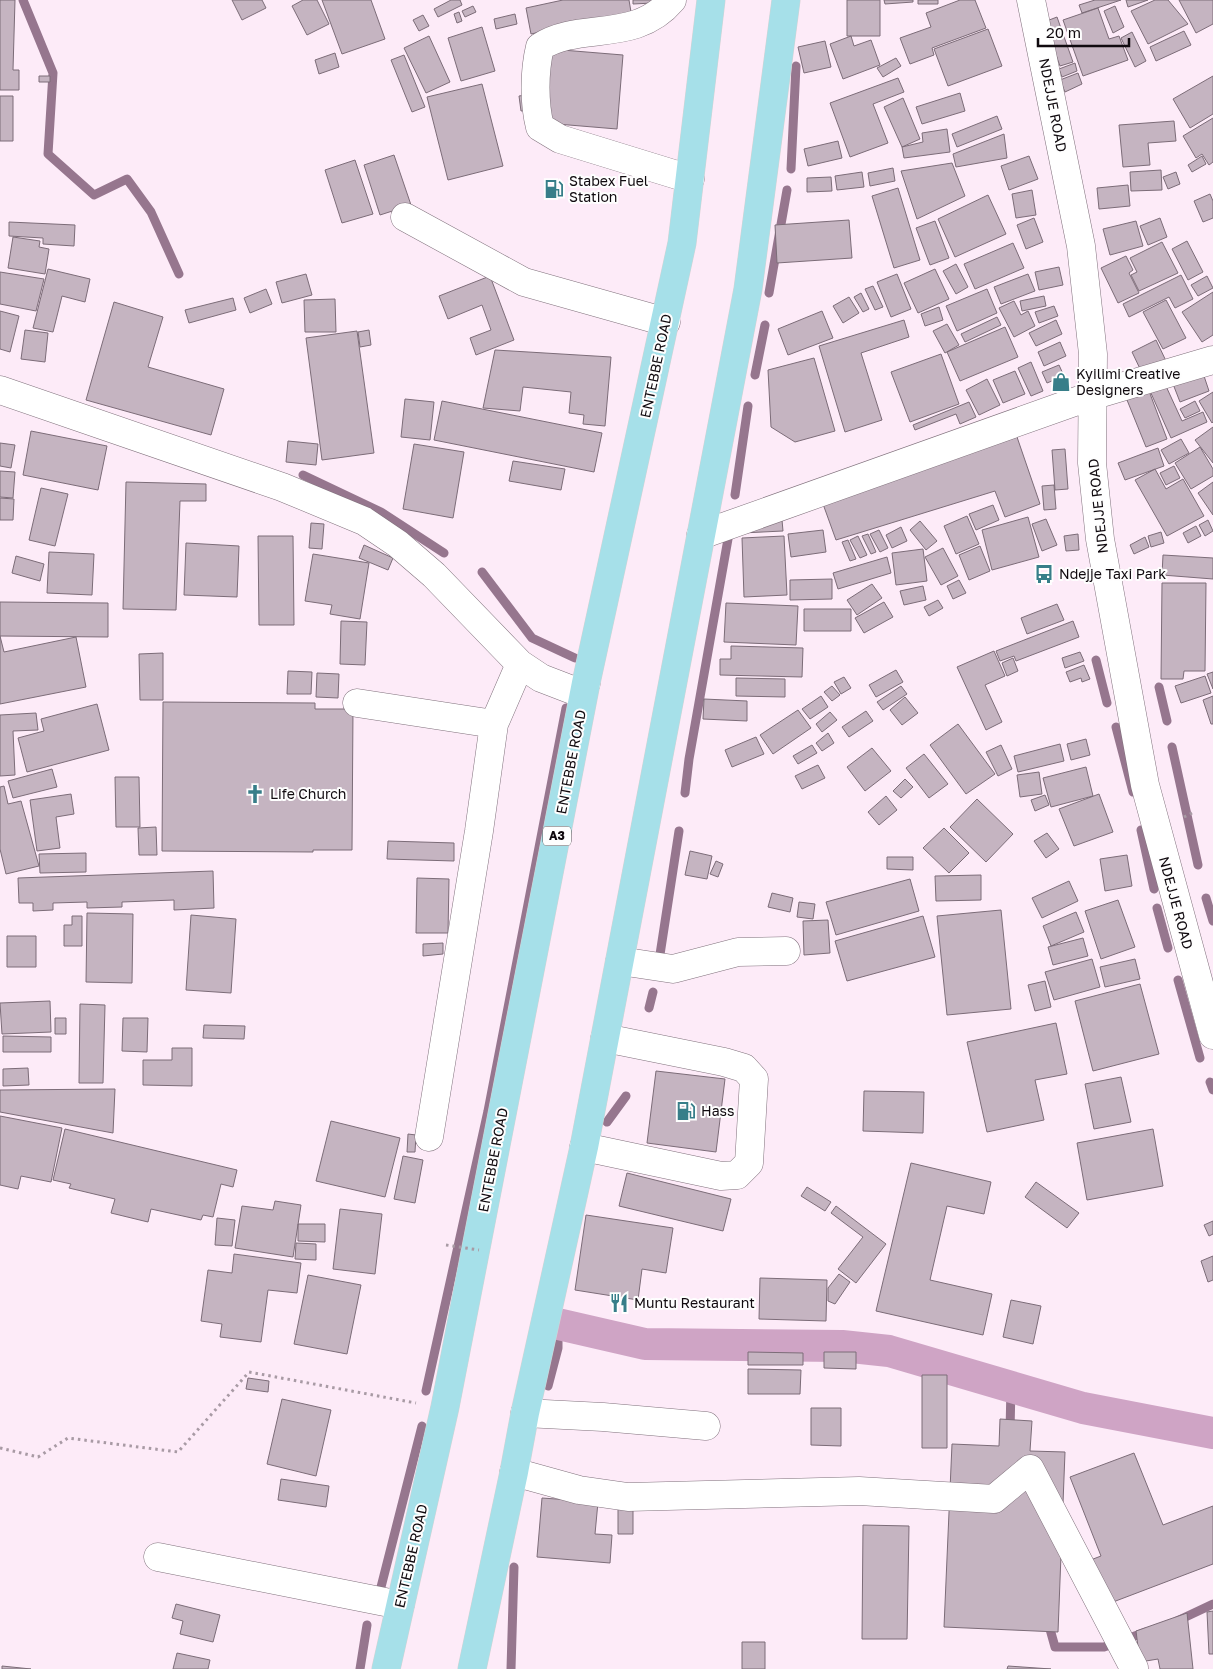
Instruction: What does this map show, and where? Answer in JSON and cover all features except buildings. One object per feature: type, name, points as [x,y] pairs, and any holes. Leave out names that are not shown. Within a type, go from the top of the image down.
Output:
[{"type":"main road","name":"ENTEBBE ROAD","points":[[386,1669],[444,1407],[586,683],[682,244],[711,0]]},
{"type":"main road","points":[[472,1669],[525,1413],[584,1147],[748,289],[786,0]]},
{"type":"street","points":[[672,0],[663,11],[629,27],[552,39],[540,47],[537,60],[536,113],[540,127],[560,139],[690,179]]},
{"type":"street","name":"NDEJJE ROAD","points":[[1031,0],[1081,246],[1093,354],[1091,396],[1092,463],[1101,548],[1144,785],[1206,985],[1213,1035]]},
{"type":"street","points":[[405,217],[524,282],[666,322]]},
{"type":"street","points":[[701,535],[1091,396],[1213,360]]},
{"type":"street","points":[[0,390],[282,487],[364,521],[398,544],[434,575],[520,664],[541,678],[580,693],[586,683]]},
{"type":"street","points":[[429,1137],[479,831],[494,724],[520,664]]},
{"type":"street","points":[[357,704],[494,724]]},
{"type":"street","points":[[620,961],[673,969],[738,952],[786,952]]},
{"type":"street","points":[[584,1147],[721,1176],[736,1175],[749,1164],[754,1079],[744,1068],[724,1062],[605,1038]]},
{"type":"street","points":[[525,1413],[603,1416],[706,1426]]},
{"type":"street","points":[[514,1472],[579,1490],[628,1497],[859,1491],[994,1499],[1030,1469],[1134,1668]]},
{"type":"street","points":[[158,1556],[400,1605]]},
{"type":"path","points":[[1181,818],[1194,812]]},
{"type":"path","points":[[446,1245],[479,1250]]},
{"type":"path","points":[[0,1448],[38,1457],[68,1438],[178,1452],[218,1405],[250,1372],[444,1407]]},
{"type":"waterway","points":[[23,0],[53,73],[48,154],[94,195],[127,179],[151,212],[179,274]]},
{"type":"waterway","points":[[791,169],[796,66]]},
{"type":"waterway","points":[[769,293],[787,190]]},
{"type":"waterway","points":[[755,375],[765,325]]},
{"type":"waterway","points":[[735,495],[748,406]]},
{"type":"waterway","points":[[303,475],[381,512],[444,553]]},
{"type":"waterway","points":[[685,793],[689,759],[728,539]]},
{"type":"waterway","points":[[482,572],[532,638],[575,658]]},
{"type":"waterway","points":[[1096,660],[1107,703]]},
{"type":"waterway","points":[[1159,687],[1167,721]]},
{"type":"waterway","points":[[426,1391],[488,1111],[566,708]]},
{"type":"waterway","points":[[1116,727],[1133,792]]},
{"type":"waterway","points":[[1172,747],[1198,865]]},
{"type":"waterway","points":[[1141,830],[1154,889]]},
{"type":"waterway","points":[[659,961],[679,831]]},
{"type":"waterway","points":[[1206,898],[1213,921]]},
{"type":"waterway","points":[[1157,908],[1168,948]]},
{"type":"waterway","points":[[1178,980],[1200,1058]]},
{"type":"waterway","points":[[649,1008],[653,992]]},
{"type":"waterway","points":[[1210,1082],[1213,1090]]},
{"type":"waterway","points":[[607,1122],[626,1096]]},
{"type":"waterway","points":[[548,1386],[558,1348],[558,1315]]},
{"type":"waterway","points":[[558,1324],[645,1344],[842,1346],[889,1351],[1083,1408],[1213,1433]]},
{"type":"waterway","points":[[1010,1431],[1011,1387]]},
{"type":"waterway","points":[[380,1591],[422,1426]]},
{"type":"waterway","points":[[511,1669],[514,1567]]},
{"type":"waterway","points":[[1177,1621],[1213,1604]]},
{"type":"waterway","points":[[1048,1622],[1055,1647],[1104,1647],[1146,1632]]},
{"type":"waterway","points":[[360,1669],[367,1625]]},
{"type":"place","name":"Stabex Fuel Station","points":[[554,189]]},
{"type":"place","name":"Kyilimi Creative Designers","points":[[1061,382]]},
{"type":"place","name":"Ndejje Taxi Park","points":[[1044,574]]},
{"type":"place","name":"Life Church","points":[[255,794]]},
{"type":"place","name":"Hass","points":[[686,1111]]},
{"type":"place","name":"Muntu Restaurant","points":[[619,1303]]}]
